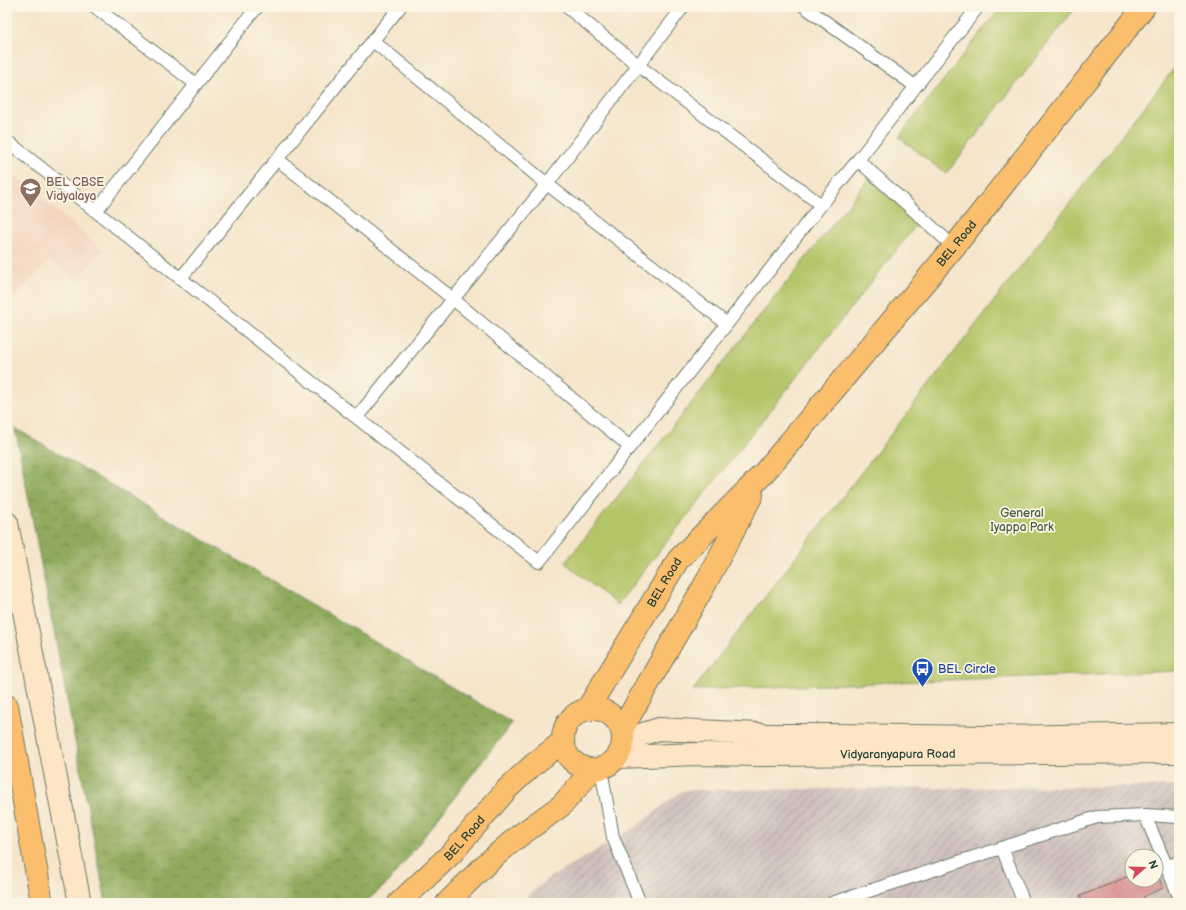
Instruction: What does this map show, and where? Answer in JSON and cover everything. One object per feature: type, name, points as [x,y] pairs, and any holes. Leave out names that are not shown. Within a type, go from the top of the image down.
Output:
[{"type":"main road","name":"BEL Road","points":[[588,708],[678,560],[763,474],[954,247],[1144,7]]},
{"type":"main road","name":"BEL Road","points":[[447,903],[487,863],[515,839],[562,805],[611,753],[703,588],[763,474]]},
{"type":"main road","points":[[7,523],[80,903]]},
{"type":"main road","points":[[7,706],[42,903]]},
{"type":"main road","points":[[588,708],[602,709],[615,716],[611,753],[584,768],[574,761],[566,752],[563,741],[564,730],[569,720],[577,713],[588,708]]},
{"type":"main road","name":"Vidyaranyapura Road","points":[[611,753],[659,729],[758,734],[988,736],[1179,734]]},
{"type":"main road","name":"BEL Road","points":[[400,903],[452,853],[507,789],[533,765],[563,741]]},
{"type":"main road","name":"Vidyaranyapura Road","points":[[611,753],[763,755],[1179,752]]},
{"type":"lane","points":[[96,7],[196,84]]},
{"type":"lane","points":[[96,211],[257,7]]},
{"type":"lane","points":[[181,278],[400,7]]},
{"type":"lane","points":[[567,7],[639,66],[821,204]]},
{"type":"lane","points":[[357,417],[547,184],[683,7]]},
{"type":"lane","points":[[805,7],[915,86]]},
{"type":"lane","points":[[7,141],[539,562],[978,7]]},
{"type":"lane","points":[[373,41],[547,184],[727,324]]},
{"type":"lane","points":[[277,159],[453,299],[630,447]]},
{"type":"lane","points":[[858,160],[954,247]]},
{"type":"lane","points":[[611,753],[613,838],[640,903]]},
{"type":"lane","points":[[1145,815],[1179,896]]},
{"type":"lane","points":[[832,903],[1097,817],[1145,815],[1179,817]]},
{"type":"lane","points":[[1002,848],[1024,903]]},
{"type":"lane","points":[[1166,867],[1179,862]]},
{"type":"shaded area","name":"BEL CBSE Vidyalaya","points":[[7,169],[103,250],[78,280],[49,260],[12,300],[7,297]]},
{"type":"shaded area","points":[[1179,786],[1179,903],[519,903],[546,880],[633,829],[683,790]]},
{"type":"green space","points":[[1001,7],[1076,7],[946,174],[899,137]]},
{"type":"green space","name":"General Iyappa Park","points":[[1179,62],[1179,671],[693,690]]},
{"type":"green space","points":[[869,178],[921,219],[617,605],[565,563]]},
{"type":"green space","points":[[15,428],[512,723],[389,882],[364,903],[106,903]]},
{"type":"building","points":[[1124,878],[1124,888],[1163,888],[1143,897],[1146,903],[1083,903],[1080,896]]},
{"type":"place","name":"BEL CBSE Vidyalaya","points":[[31,208]]},
{"type":"place","name":"BEL Circle","points":[[923,688]]}]
